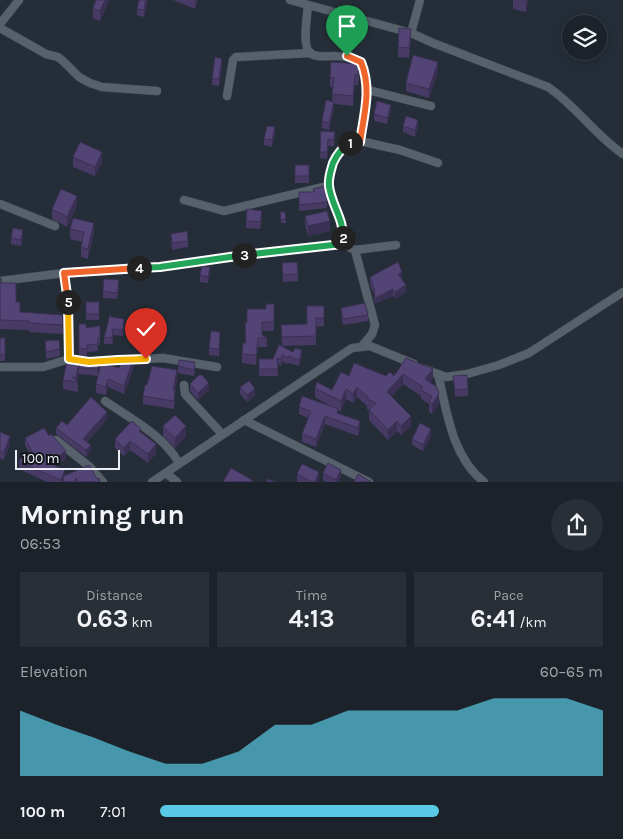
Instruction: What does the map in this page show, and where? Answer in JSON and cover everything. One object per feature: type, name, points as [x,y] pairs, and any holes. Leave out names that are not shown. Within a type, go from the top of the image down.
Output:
[{"type":"street","points":[[0,24],[19,0]]},
{"type":"street","points":[[290,0],[411,33],[548,87],[563,98],[600,136],[623,154]]},
{"type":"street","points":[[411,33],[420,0]]},
{"type":"street","points":[[308,6],[306,36],[308,49],[311,54]]},
{"type":"street","points":[[0,28],[46,54],[58,57],[79,77],[90,83],[102,87],[157,91]]},
{"type":"street","points":[[227,96],[233,60],[236,57],[311,54],[316,56],[347,56],[361,62],[368,90],[360,142]]},
{"type":"street","points":[[368,90],[431,106]]},
{"type":"street","points":[[342,244],[343,230],[329,186],[329,175],[342,147],[350,143],[360,142],[400,150],[438,164]]},
{"type":"street","points":[[184,200],[224,211],[329,186]]},
{"type":"street","points":[[0,204],[55,226]]},
{"type":"street","points":[[0,281],[64,273],[160,267],[342,244],[355,250],[396,246]]},
{"type":"street","points":[[355,250],[375,325],[372,334],[362,346]]},
{"type":"street","points":[[64,273],[67,293],[69,359]]},
{"type":"street","points":[[152,482],[179,462],[352,348],[370,346],[446,377],[467,374],[499,365],[529,353],[623,292]]},
{"type":"street","points":[[0,367],[42,367],[69,359],[89,362],[163,358],[217,367]]},
{"type":"street","points":[[438,374],[454,439],[474,474],[484,482]]},
{"type":"street","points":[[184,385],[184,394],[222,434]]},
{"type":"street","points":[[105,401],[159,439],[172,450],[179,462]]},
{"type":"street","points":[[244,420],[369,482]]},
{"type":"street","points":[[56,440],[90,467],[103,482]]},
{"type":"street","points":[[166,473],[177,482]]},
{"type":"building","points":[[96,0],[105,0],[100,11],[93,8]]},
{"type":"building","points":[[139,0],[146,0],[144,10],[137,9]]},
{"type":"building","points":[[399,28],[411,29],[409,48],[398,47]]},
{"type":"building","points":[[413,55],[438,62],[429,89],[406,83]]},
{"type":"building","points":[[215,57],[222,59],[219,79],[212,79]]},
{"type":"building","points":[[331,62],[359,64],[358,75],[355,75],[353,96],[332,94],[334,78],[330,77]]},
{"type":"building","points":[[326,100],[334,102],[329,123],[322,121]]},
{"type":"building","points":[[377,101],[391,105],[387,118],[374,114]]},
{"type":"building","points":[[406,116],[418,120],[415,130],[403,126]]},
{"type":"building","points":[[267,126],[275,127],[272,140],[264,139]]},
{"type":"building","points":[[321,131],[335,132],[334,140],[328,139],[327,152],[320,152]]},
{"type":"building","points":[[80,142],[102,152],[95,167],[73,157]]},
{"type":"building","points":[[295,165],[309,165],[309,176],[295,176]]},
{"type":"building","points":[[325,186],[327,202],[299,205],[299,192],[314,192],[313,189]]},
{"type":"building","points":[[61,189],[77,196],[67,217],[52,209]]},
{"type":"building","points":[[247,209],[262,211],[260,222],[246,221]]},
{"type":"building","points":[[327,211],[330,221],[308,226],[305,216]]},
{"type":"building","points":[[280,212],[285,212],[286,219],[281,220]]},
{"type":"building","points":[[73,218],[94,223],[88,249],[81,247],[84,232],[70,229]]},
{"type":"building","points":[[13,228],[23,230],[21,240],[11,238]]},
{"type":"building","points":[[187,231],[188,241],[172,243],[171,234]]},
{"type":"building","points":[[297,262],[298,274],[283,275],[282,263]]},
{"type":"building","points":[[398,262],[402,272],[398,274],[406,285],[395,292],[393,289],[375,298],[375,291],[370,277]]},
{"type":"building","points":[[202,266],[210,267],[208,277],[200,275]]},
{"type":"building","points":[[0,278],[1,283],[16,283],[16,302],[20,302],[20,312],[62,315],[63,325],[0,320]]},
{"type":"building","points":[[104,279],[119,280],[117,293],[103,291]]},
{"type":"building","points":[[86,302],[99,302],[99,314],[86,314]]},
{"type":"building","points":[[365,303],[368,315],[343,319],[341,308]]},
{"type":"building","points":[[266,304],[274,304],[274,322],[262,322],[262,335],[267,338],[258,338],[256,355],[242,354],[243,343],[246,343],[245,323],[247,323],[247,309],[266,309]]},
{"type":"building","points":[[307,306],[324,306],[324,318],[316,318],[316,336],[282,337],[281,325],[307,324]]},
{"type":"building","points":[[110,314],[111,317],[124,319],[123,330],[112,329],[113,337],[104,338]]},
{"type":"building","points":[[79,324],[86,324],[86,328],[100,326],[98,344],[87,345],[87,349],[79,348]]},
{"type":"building","points":[[211,331],[220,332],[219,349],[209,348]]},
{"type":"building","points":[[0,338],[5,338],[5,355],[0,355]]},
{"type":"building","points":[[59,340],[60,349],[46,352],[45,341]]},
{"type":"building","points":[[279,345],[293,352],[295,348],[302,350],[299,360],[282,355],[281,359],[277,358],[278,369],[259,369],[259,359],[273,359]]},
{"type":"building","points":[[123,358],[134,358],[124,386],[108,379],[106,387],[96,384],[101,364],[119,368]]},
{"type":"building","points":[[406,358],[433,369],[425,379],[437,387],[439,394],[432,404],[429,402],[432,396],[421,390],[423,387],[403,374],[387,392],[411,416],[401,426],[397,421],[388,430],[369,410],[376,403],[367,399],[368,397],[357,387],[353,394],[346,389],[341,401],[315,388],[317,382],[332,390],[341,372],[349,376],[354,363],[386,376],[390,372],[394,376]]},
{"type":"building","points":[[67,360],[79,362],[76,378],[72,377],[78,382],[63,380]]},
{"type":"building","points":[[80,360],[98,360],[98,369],[79,368]]},
{"type":"building","points":[[179,360],[195,362],[194,370],[178,366]]},
{"type":"building","points":[[152,366],[177,370],[173,390],[175,390],[174,401],[143,396]]},
{"type":"building","points":[[199,375],[202,375],[209,383],[198,393],[190,384]]},
{"type":"building","points":[[467,375],[468,389],[455,390],[453,376]]},
{"type":"building","points":[[249,381],[255,389],[247,395],[240,387]]},
{"type":"building","points":[[302,396],[338,409],[337,413],[360,421],[358,428],[325,416],[316,439],[302,434],[311,411],[299,407]]},
{"type":"building","points":[[91,397],[107,412],[83,439],[91,445],[86,450],[56,428],[62,421],[67,425]]},
{"type":"building","points":[[175,415],[186,426],[175,438],[163,426]]},
{"type":"building","points":[[132,421],[141,429],[139,431],[156,444],[148,454],[130,441],[124,448],[115,439]]},
{"type":"building","points":[[420,423],[431,429],[423,445],[412,439]]},
{"type":"building","points":[[44,428],[49,436],[51,434],[66,451],[48,463],[65,470],[61,480],[19,462],[24,453],[36,459],[25,438]]},
{"type":"building","points":[[0,432],[10,436],[4,452],[0,451]]},
{"type":"building","points":[[328,463],[341,470],[336,480],[323,473]]},
{"type":"building","points":[[302,464],[319,472],[315,482],[297,474]]},
{"type":"building","points":[[89,465],[100,482],[78,482],[76,478],[75,482],[63,482],[64,476]]},
{"type":"building","points":[[231,468],[252,480],[252,482],[223,482]]},
{"type":"building","points":[[358,474],[371,482],[354,482]]},
{"type":"route","points":[[146,359],[89,362],[69,359],[67,293],[64,273],[160,267],[342,244],[343,230],[329,186],[329,175],[342,147],[350,143],[360,142],[368,90],[361,62],[347,56]]}]
